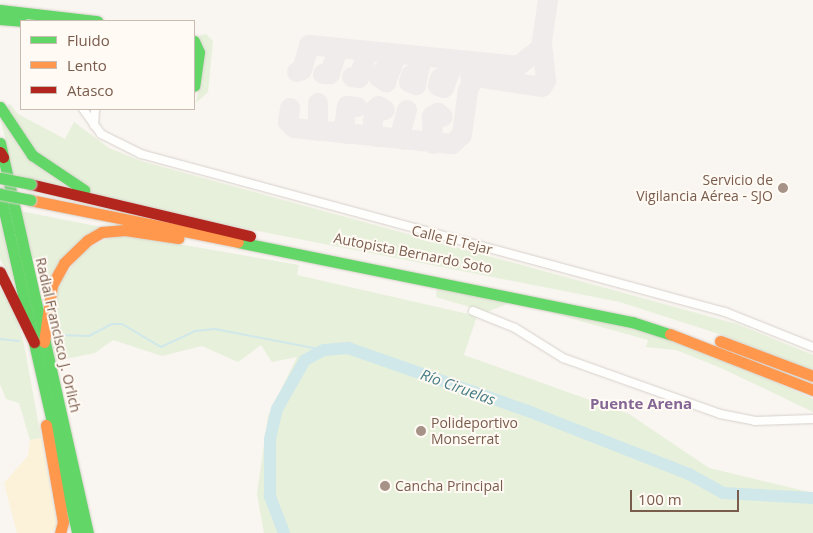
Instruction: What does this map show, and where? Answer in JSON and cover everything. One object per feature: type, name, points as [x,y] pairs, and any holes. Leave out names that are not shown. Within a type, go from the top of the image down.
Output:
[{"type":"main road","points":[[0,10],[88,20]]},
{"type":"main road","points":[[0,19],[20,21]]},
{"type":"main road","points":[[195,43],[199,52],[195,79]]},
{"type":"main road","points":[[0,107],[20,141],[53,173],[80,189],[249,240]]},
{"type":"main road","name":"Radial Francisco J. Orlich","points":[[0,144],[39,342],[37,358],[77,533]]},
{"type":"main road","name":"Autopista Bernardo Soto","points":[[0,178],[29,196]]},
{"type":"main road","name":"Autopista Bernardo Soto","points":[[0,187],[29,196],[626,313],[764,355],[813,376]]},
{"type":"main road","name":"Autopista Bernardo Soto","points":[[0,193],[139,208]]},
{"type":"main road","name":"Radial Francisco J. Orlich","points":[[0,193],[88,533]]},
{"type":"main road","name":"Autopista Bernardo Soto","points":[[0,202],[29,196]]},
{"type":"main road","points":[[39,342],[46,307],[58,273],[79,247],[102,232],[144,232],[384,277],[443,282]]},
{"type":"main road","name":"Autopista Bernardo Soto","points":[[249,240],[678,335],[813,390]]},
{"type":"main road","points":[[0,272],[39,342]]},
{"type":"main road","points":[[37,358],[63,522],[60,533]]},
{"type":"street","name":"Calle El Tejar","points":[[84,110],[94,126],[141,154],[204,174],[725,312],[813,347]]},
{"type":"street","points":[[94,126],[95,110]]},
{"type":"street","points":[[473,311],[515,328],[564,358],[720,414],[755,421],[813,419]]},
{"type":"green space","points":[[206,34],[213,41],[208,92],[196,103],[204,60],[199,36]]},
{"type":"green space","points":[[10,104],[18,114],[65,139],[74,122],[109,148],[141,161],[737,324],[813,355],[813,372],[722,335],[620,302],[126,205],[95,194],[49,167],[4,108]]},
{"type":"green space","points":[[0,117],[23,153],[68,188],[14,177]]},
{"type":"green space","points":[[20,211],[101,227],[51,274],[42,292]]},
{"type":"green space","points":[[0,221],[15,284],[0,259]]},
{"type":"green space","points":[[127,235],[299,265],[297,275],[477,316],[464,355],[629,414],[709,468],[813,493],[813,533],[264,533],[257,494],[268,416],[297,357],[272,362],[261,345],[238,362],[202,346],[162,356],[113,340],[95,353],[55,361],[49,333],[54,291],[83,251],[107,239]]},
{"type":"green space","points":[[437,286],[639,329],[719,357],[813,399],[813,412],[721,368],[676,350],[646,347],[648,340],[512,302],[487,312],[436,297]]},
{"type":"green space","points":[[0,288],[16,315],[24,344],[41,438],[30,440],[19,403],[6,399],[0,384]]},
{"type":"sand","points":[[41,438],[57,526],[50,533],[17,533],[4,483],[28,456],[30,440]]},
{"type":"waterway","points":[[57,335],[89,336],[112,324],[122,324],[161,347],[195,331],[215,329],[324,350]]},
{"type":"waterway","points":[[0,339],[19,341]]},
{"type":"waterway","name":"Río Ciruelas","points":[[284,533],[270,496],[270,439],[277,409],[305,360],[324,350],[348,348],[528,411],[689,474],[723,493],[813,498]]},
{"type":"taxiway","points":[[297,72],[302,70],[309,45],[518,66],[541,48],[548,0]]},
{"type":"taxiway","points":[[470,76],[542,87],[546,81],[542,42]]},
{"type":"taxiway","points":[[323,74],[330,74],[338,48]]},
{"type":"taxiway","points":[[352,77],[359,78],[367,51]]},
{"type":"taxiway","points":[[382,71],[379,77],[386,82],[397,54]]},
{"type":"taxiway","points":[[411,75],[409,82],[416,85],[421,61],[427,57]]},
{"type":"taxiway","points":[[440,78],[438,86],[444,88],[454,61]]},
{"type":"taxiway","points":[[290,108],[288,122],[294,128],[452,144],[462,135],[468,90],[474,79],[500,66]]},
{"type":"taxiway","points":[[318,103],[318,131]]},
{"type":"taxiway","points":[[347,134],[344,127],[347,106],[357,107]]},
{"type":"taxiway","points":[[377,137],[372,134],[374,110],[379,106],[385,110]]},
{"type":"taxiway","points":[[404,140],[400,136],[407,110]]},
{"type":"taxiway","points":[[433,144],[432,116],[438,113],[443,117]]},
{"type":"traffic: fast","points":[[0,10],[88,20]]},
{"type":"traffic: fast","points":[[0,19],[20,21]]},
{"type":"traffic: fast","points":[[195,43],[199,52],[195,79]]},
{"type":"traffic: fast","points":[[0,107],[32,155],[84,190]]},
{"type":"traffic: fast","points":[[0,143],[88,533]]},
{"type":"traffic: fast","points":[[0,178],[30,184]]},
{"type":"traffic: fast","points":[[0,193],[77,533]]},
{"type":"traffic: fast","points":[[0,194],[30,200]]},
{"type":"traffic: fast","points":[[238,242],[632,322],[670,334]]},
{"type":"traffic: slow","points":[[30,200],[238,242]]},
{"type":"traffic: slow","points":[[44,342],[52,285],[64,263],[88,240],[102,232],[125,230],[178,238]]},
{"type":"traffic: slow","points":[[670,334],[813,390]]},
{"type":"traffic: slow","points":[[720,341],[813,376]]},
{"type":"traffic: slow","points":[[46,425],[63,522],[60,533]]},
{"type":"traffic: jam","points":[[0,152],[3,157]]},
{"type":"traffic: jam","points":[[30,184],[250,236]]},
{"type":"traffic: jam","points":[[0,272],[34,342]]},
{"type":"place","name":"Servicio de Vigilancia Aérea - SJO","points":[[783,188]]},
{"type":"place","name":"Polideportivo Monserrat","points":[[421,431]]},
{"type":"place","name":"Cancha Principal","points":[[385,486]]},
{"type":"district","name":"Puente Arena","points":[[641,404]]}]
